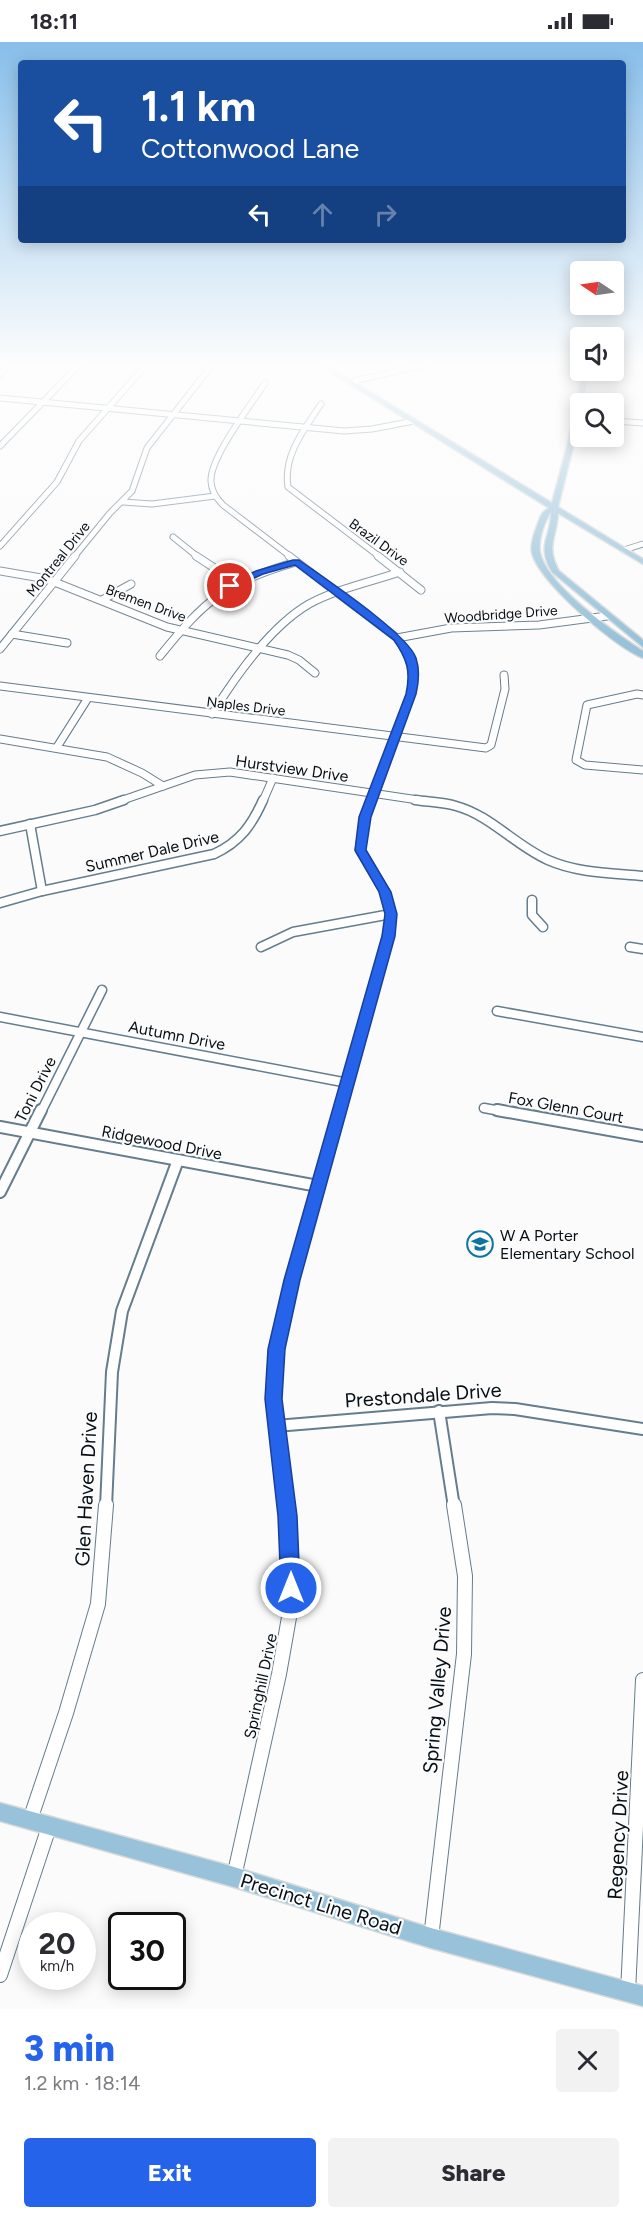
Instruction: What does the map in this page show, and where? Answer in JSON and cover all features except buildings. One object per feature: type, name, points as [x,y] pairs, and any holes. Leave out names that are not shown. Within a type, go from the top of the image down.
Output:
[{"type":"main road","points":[[472,457],[643,562]]},
{"type":"main road","points":[[568,457],[554,508],[555,516],[547,546],[551,564],[562,579],[643,644]]},
{"type":"main road","points":[[554,508],[546,512],[537,539],[537,555],[542,569],[556,586],[643,655]]},
{"type":"main road","name":"Precinct Line Road","points":[[0,1812],[234,1877],[431,1938],[636,1994]]},
{"type":"street","points":[[0,546],[57,482],[71,457]]},
{"type":"street","name":"Montreal Drive","points":[[0,649],[110,513],[132,491],[143,457]]},
{"type":"street","points":[[123,502],[162,503],[215,496],[211,490],[210,475],[218,457]]},
{"type":"street","name":"Brazil Drive","points":[[291,457],[287,465],[288,487],[421,590]]},
{"type":"street","name":"Springhill Drive","points":[[215,496],[296,562],[397,638],[410,656],[415,676],[411,694],[365,817],[360,850],[385,892],[391,914],[389,936],[292,1280],[277,1349],[274,1399],[290,1551],[291,1606],[279,1674],[234,1877]]},
{"type":"street","points":[[173,537],[207,565],[236,582]]},
{"type":"street","points":[[624,550],[643,544]]},
{"type":"street","points":[[160,656],[211,601],[236,582],[296,562]]},
{"type":"street","name":"Bremen Drive","points":[[0,571],[36,576],[55,582],[153,622],[262,648],[299,660],[315,673]]},
{"type":"street","points":[[212,714],[231,683],[291,617],[304,608],[338,593],[400,572]]},
{"type":"street","points":[[102,600],[131,584]]},
{"type":"street","name":"Woodbridge Drive","points":[[397,638],[451,628],[539,625],[607,616]]},
{"type":"street","points":[[12,634],[67,643]]},
{"type":"street","name":"Naples Drive","points":[[0,686],[483,748],[490,747],[505,689],[504,675]]},
{"type":"street","points":[[643,695],[637,694],[587,705],[576,760],[585,765],[643,770]]},
{"type":"street","points":[[57,747],[88,699]]},
{"type":"street","points":[[0,739],[57,747],[114,759],[163,786]]},
{"type":"street","name":"Hurstview Drive","points":[[0,831],[94,810],[195,775],[217,772],[273,778],[457,806],[480,816],[529,850],[556,863],[643,876]]},
{"type":"street","name":"Summer Dale Drive","points":[[0,903],[42,891],[181,861],[229,848],[244,835],[273,778]]},
{"type":"street","points":[[30,824],[42,891]]},
{"type":"street","points":[[532,900],[530,905],[532,916],[543,927]]},
{"type":"street","points":[[261,946],[293,932],[391,914]]},
{"type":"street","points":[[630,947],[643,949]]},
{"type":"street","name":"Toni Drive","points":[[0,1192],[102,990]]},
{"type":"street","points":[[497,1011],[643,1037]]},
{"type":"street","name":"Autumn Drive","points":[[0,1017],[348,1083]]},
{"type":"street","name":"Fox Glenn Court","points":[[484,1108],[643,1136]]},
{"type":"street","name":"Ridgewood Drive","points":[[0,1127],[318,1186]]},
{"type":"street","name":"Glen Haven Drive","points":[[30,1820],[63,1724],[98,1604],[108,1488],[112,1372],[122,1311],[178,1160]]},
{"type":"street","name":"Prestondale Drive","points":[[276,1426],[439,1411],[515,1409],[643,1429]]},
{"type":"street","name":"Spring Valley Drive","points":[[431,1938],[464,1654],[465,1576],[439,1411]]},
{"type":"street","name":"Regency Drive","points":[[636,1994],[643,1680]]},
{"type":"street","points":[[0,1975],[49,1827]]},
{"type":"place","name":"W A Porter Elementary School","points":[[480,1244]]},
{"type":"route","points":[[230,586],[246,578],[296,562],[397,638],[413,662],[415,676],[411,694],[365,817],[361,836],[360,850],[385,892],[391,914],[389,936],[292,1280],[277,1349],[274,1399],[287,1516],[291,1588]]}]
